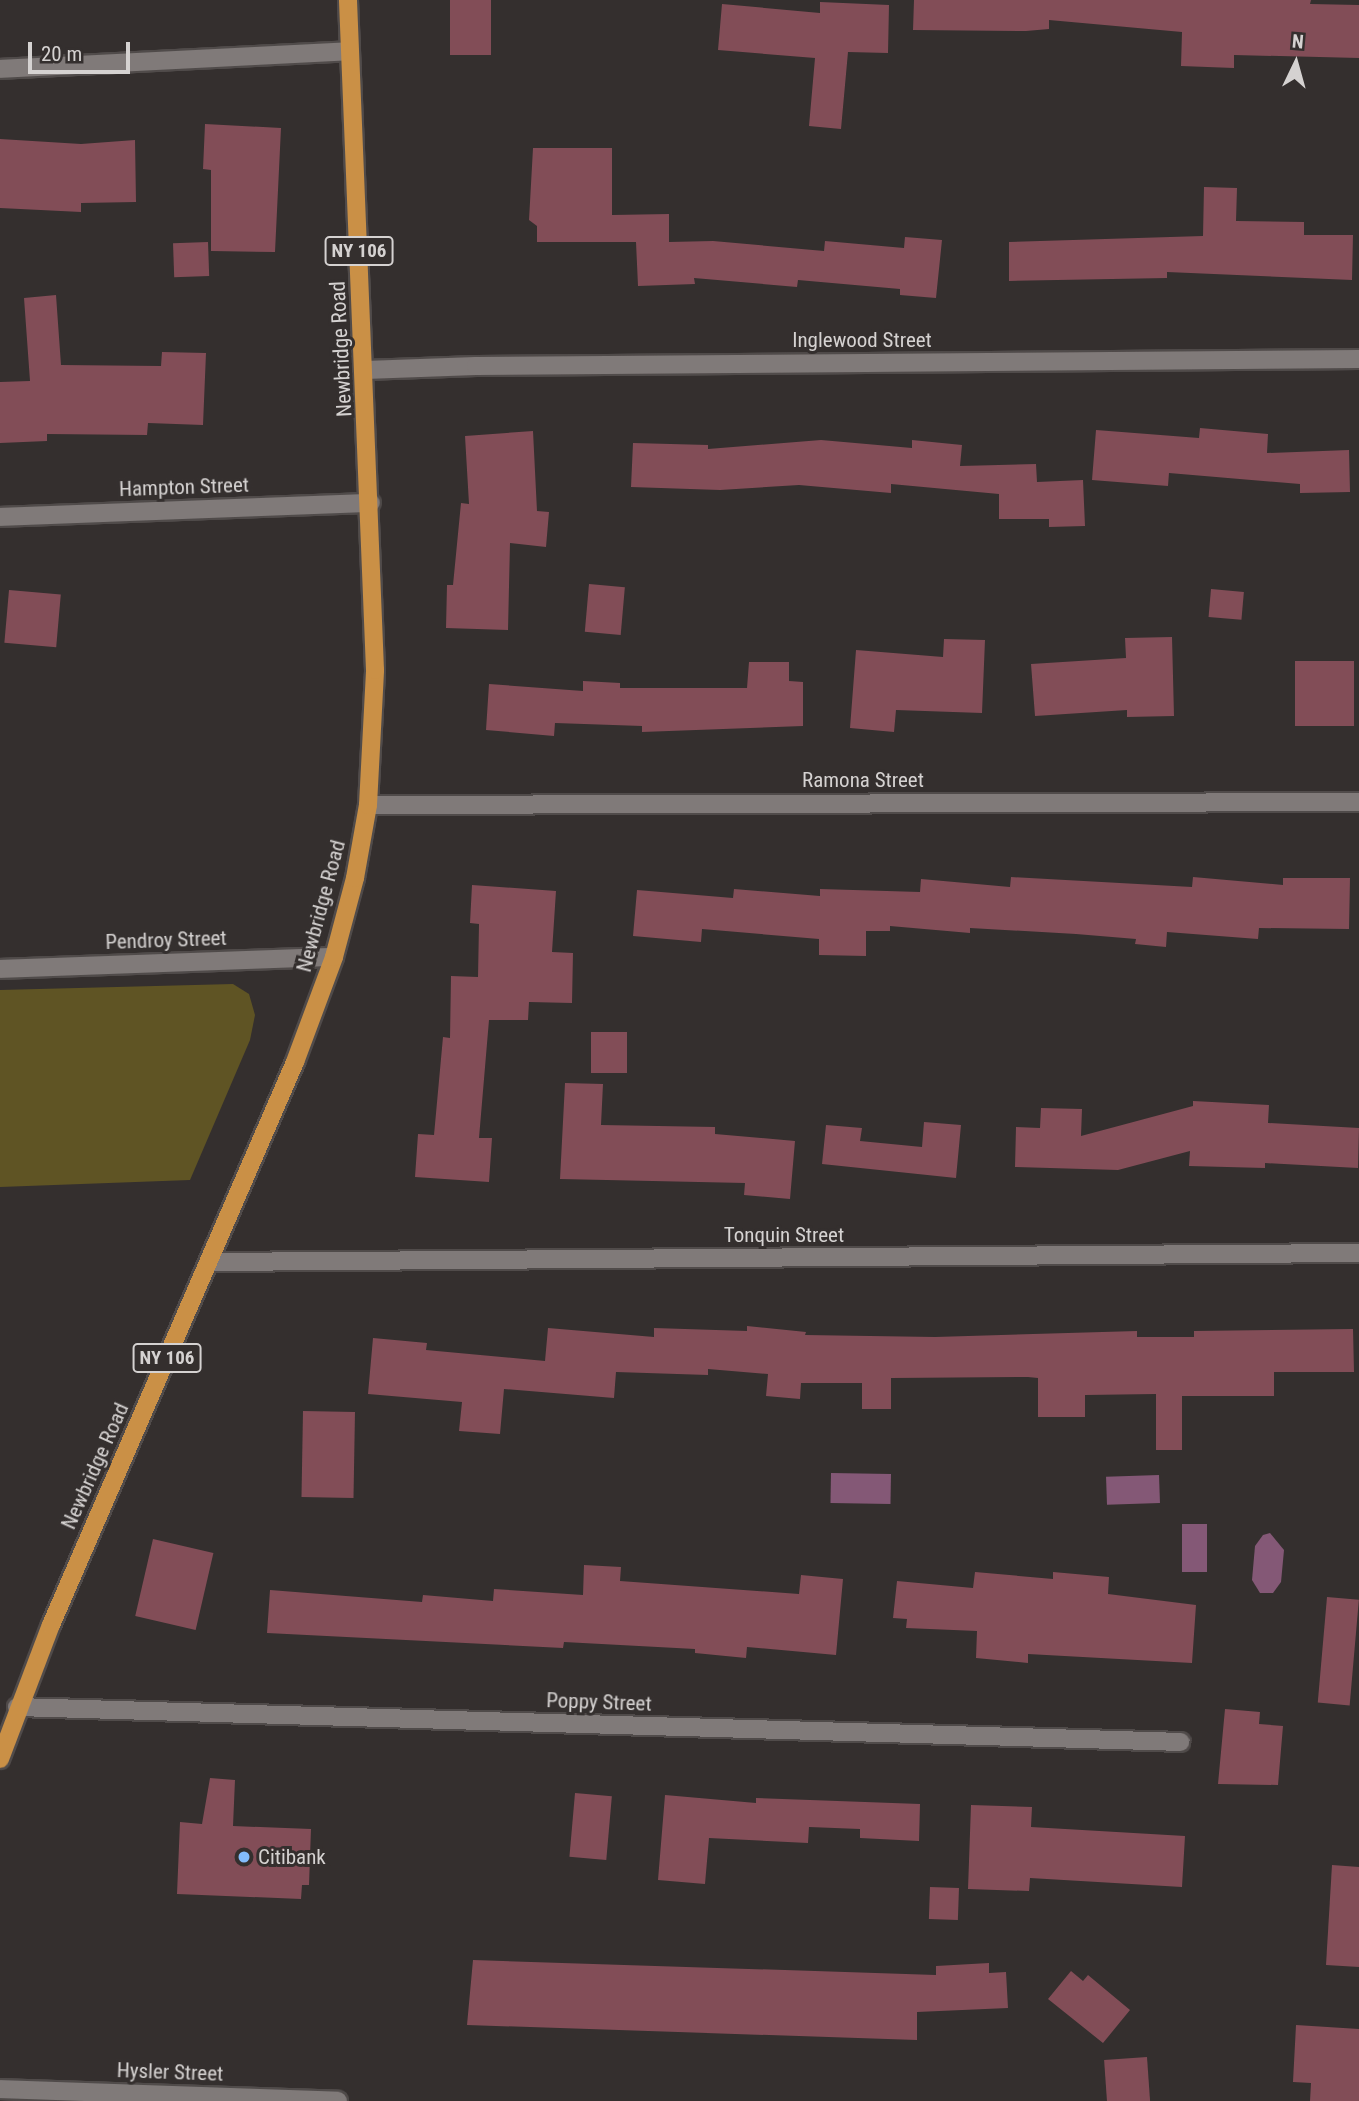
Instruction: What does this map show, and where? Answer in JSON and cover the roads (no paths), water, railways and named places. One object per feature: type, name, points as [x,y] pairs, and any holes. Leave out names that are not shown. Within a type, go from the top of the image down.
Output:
[{"type":"main road","name":"Newbridge Road","points":[[0,1759],[17,1707],[295,1062],[334,957],[355,878],[368,805],[375,680],[365,370],[348,0]]},
{"type":"street","points":[[0,69],[350,51]]},
{"type":"street","name":"Inglewood Street","points":[[365,370],[490,365],[1359,359]]},
{"type":"street","name":"Hampton Street","points":[[0,517],[370,503]]},
{"type":"street","name":"Ramona Street","points":[[368,805],[1359,802]]},
{"type":"street","name":"Pendroy Street","points":[[0,969],[334,957]]},
{"type":"street","name":"Tonquin Street","points":[[210,1262],[1359,1254]]},
{"type":"street","name":"Poppy Street","points":[[17,1707],[1180,1742]]},
{"type":"street","name":"Hysler Street","points":[[0,2089],[338,2101]]},
{"type":"place","name":"Citibank","points":[[244,1857]]}]
